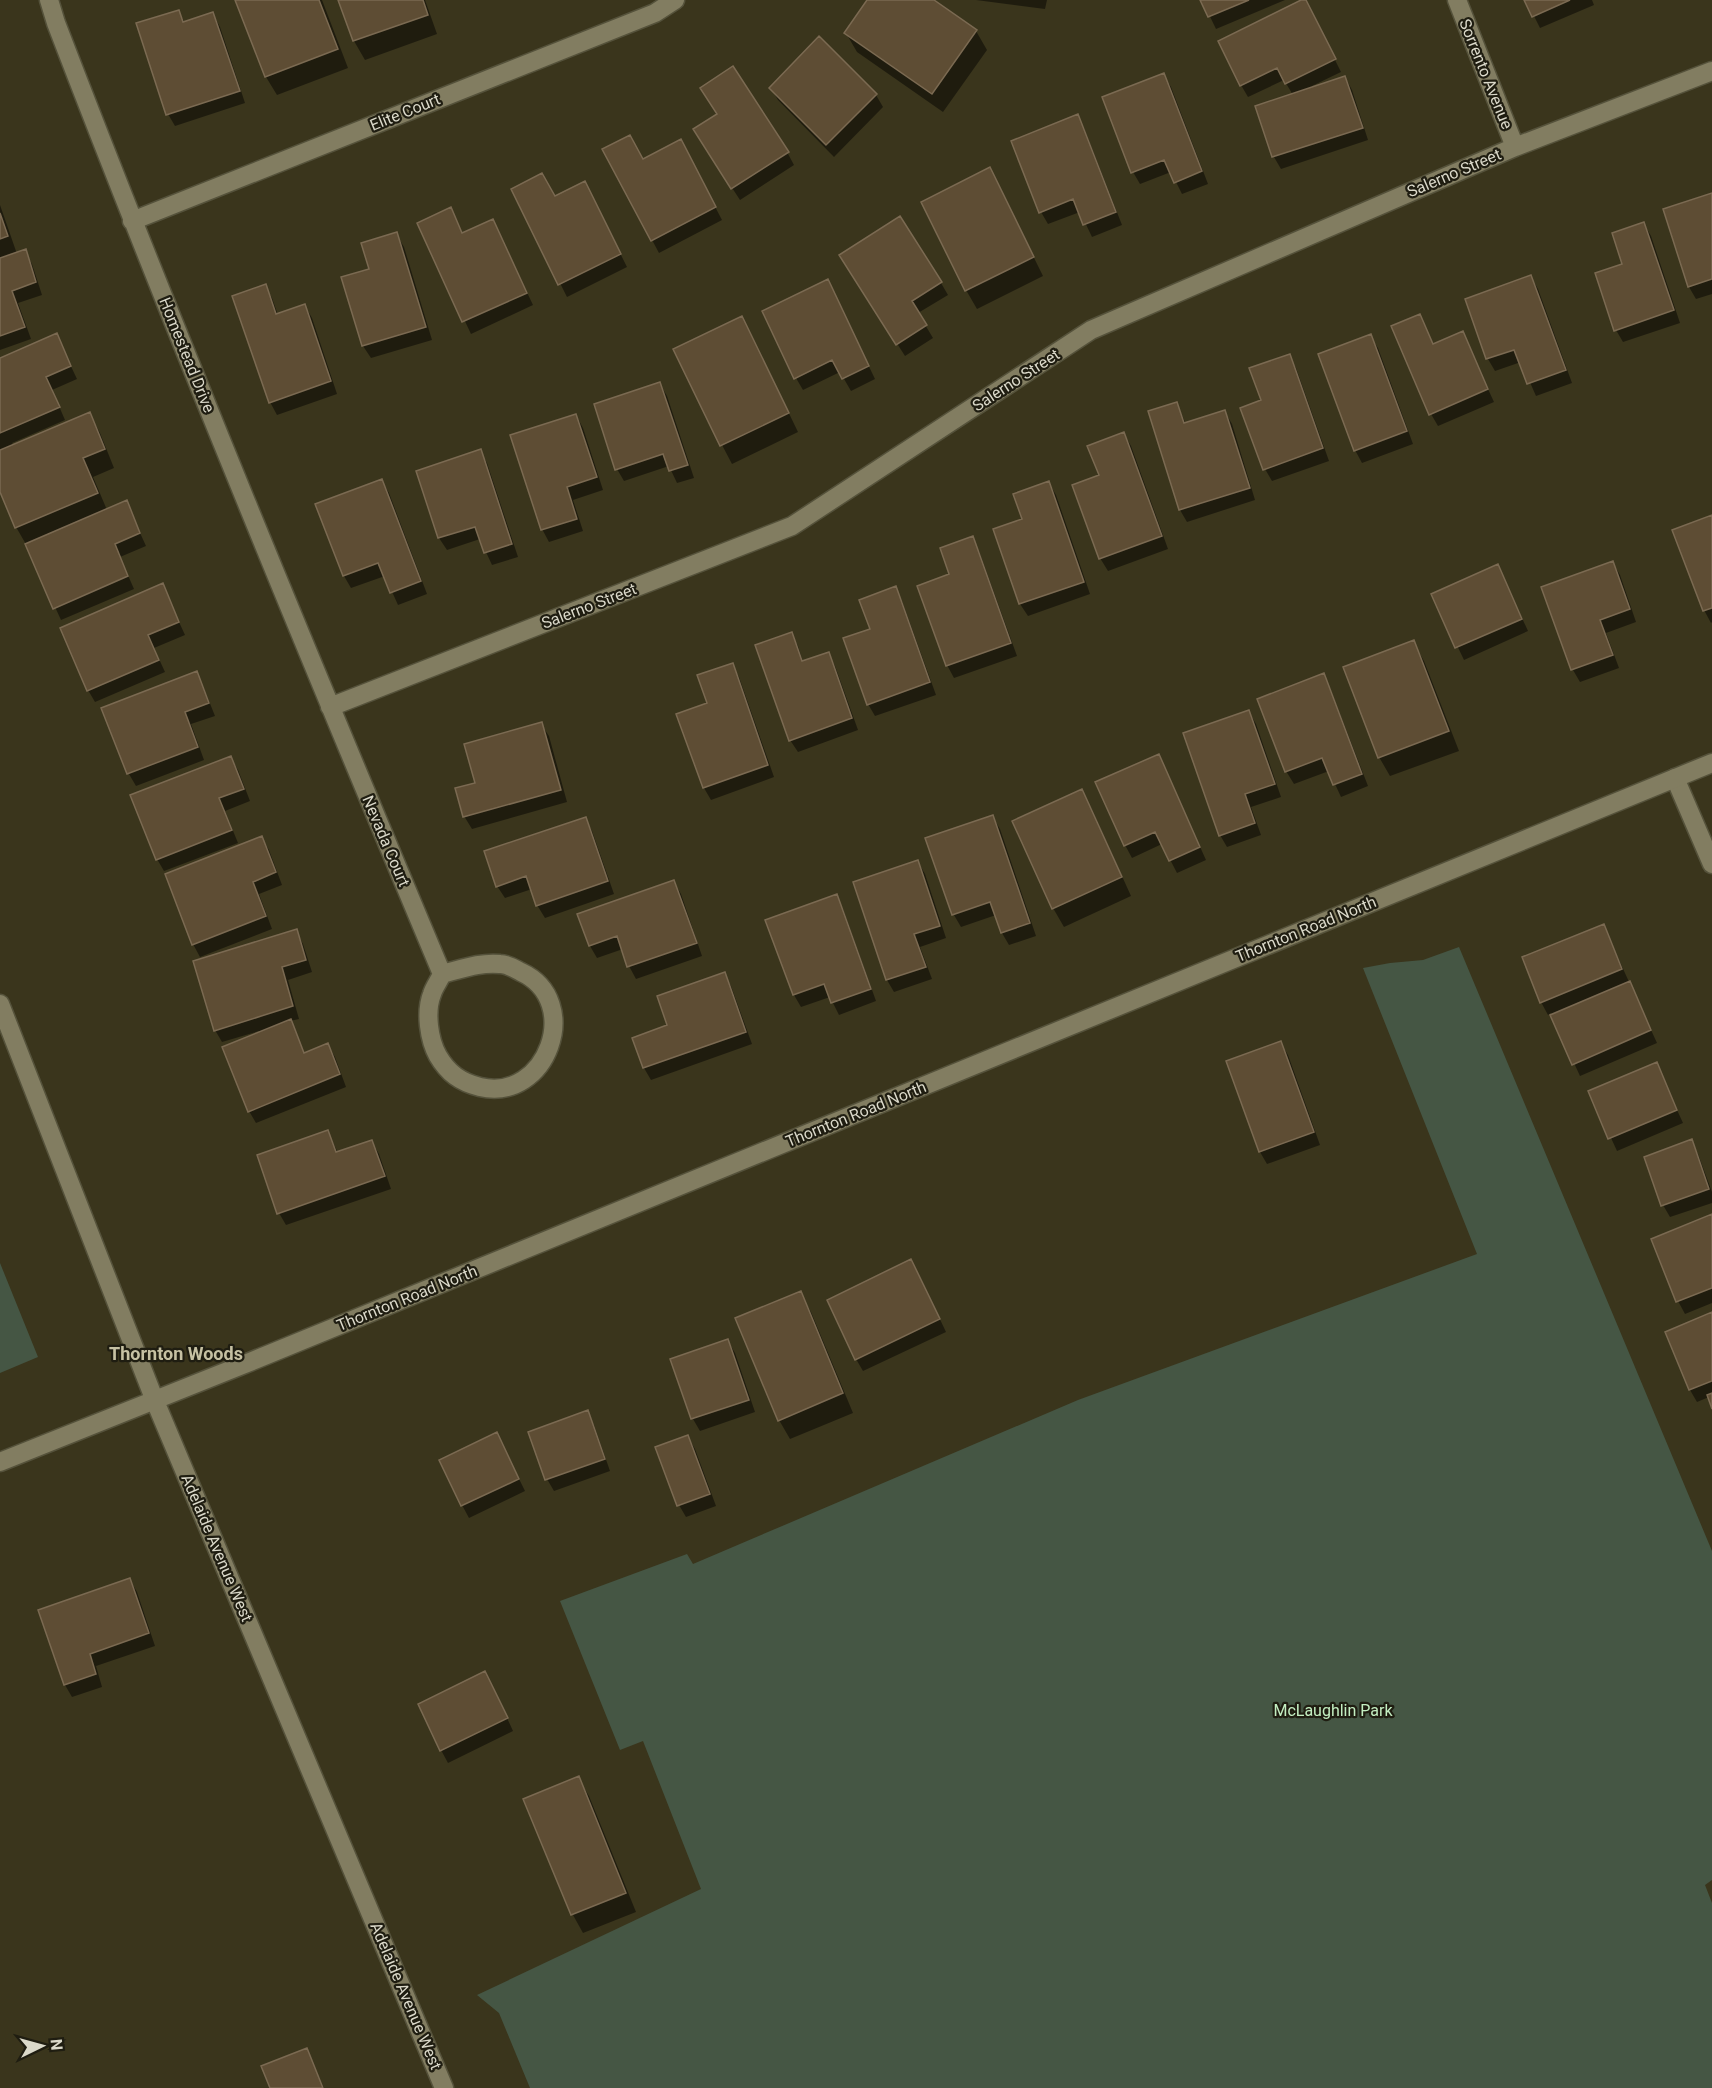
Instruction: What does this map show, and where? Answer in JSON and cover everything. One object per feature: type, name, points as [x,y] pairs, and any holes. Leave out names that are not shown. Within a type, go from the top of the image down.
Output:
[{"type":"street","name":"Homestead Drive","points":[[49,0],[132,221],[330,707]]},
{"type":"street","name":"Elite Court","points":[[132,221],[655,13],[675,0]]},
{"type":"street","name":"Sorrento Avenue","points":[[1456,0],[1515,147]]},
{"type":"street","name":"Salerno Street","points":[[330,707],[792,526],[1091,330],[1515,147],[1712,71]]},
{"type":"street","name":"Nevada Court","points":[[330,707],[442,974]]},
{"type":"street","name":"Thornton Road North","points":[[0,1462],[155,1401],[1712,763]]},
{"type":"street","points":[[1676,778],[1712,864]]},
{"type":"street","points":[[481,964],[503,964],[530,976],[545,992],[553,1011],[554,1032],[545,1059],[531,1075],[511,1086],[489,1089],[464,1083],[446,1070],[432,1045],[429,1023],[431,995],[442,974],[481,964]]},
{"type":"street","name":"Adelaide Avenue West","points":[[0,1004],[155,1401],[444,2088]]},
{"type":"green space","name":"McLaughlin Park","points":[[1459,947],[1712,1551],[1712,1880],[1705,1885],[1712,1903],[1712,2088],[530,2088],[499,2013],[477,1995],[701,1889],[643,1741],[620,1750],[560,1601],[687,1554],[693,1564],[1078,1400],[1477,1254],[1363,968],[1423,960]]},
{"type":"green space","points":[[0,1263],[38,1357],[0,1373]]},
{"type":"building","points":[[235,0],[319,0],[338,49],[265,77]]},
{"type":"building","points":[[338,0],[423,0],[428,15],[353,41]]},
{"type":"building","points":[[867,0],[934,0],[977,30],[932,94],[844,33]]},
{"type":"building","points":[[1200,0],[1249,0],[1208,17]]},
{"type":"building","points":[[1301,0],[1306,0],[1336,59],[1285,84],[1277,68],[1240,86],[1218,41]]},
{"type":"building","points":[[1524,0],[1570,0],[1532,17]]},
{"type":"building","points":[[179,10],[183,22],[213,12],[240,91],[166,115],[136,23]]},
{"type":"building","points":[[819,36],[877,94],[826,145],[769,88]]},
{"type":"building","points":[[733,66],[789,152],[731,189],[693,129],[717,114],[700,88]]},
{"type":"building","points":[[1164,73],[1202,171],[1174,183],[1164,160],[1131,173],[1102,97]]},
{"type":"building","points":[[1345,76],[1363,128],[1272,157],[1255,106]]},
{"type":"building","points":[[1078,114],[1116,212],[1083,225],[1073,199],[1039,213],[1011,141]]},
{"type":"building","points":[[630,135],[643,159],[681,139],[716,207],[651,241],[602,149]]},
{"type":"building","points":[[990,167],[1034,257],[965,291],[921,202]]},
{"type":"building","points":[[542,173],[555,196],[585,181],[621,254],[558,285],[511,189]]},
{"type":"building","points":[[1712,193],[1712,279],[1688,287],[1663,209]]},
{"type":"building","points":[[451,207],[462,233],[493,219],[527,293],[462,322],[417,223]]},
{"type":"building","points":[[0,213],[8,236],[0,239]]},
{"type":"building","points":[[900,216],[942,282],[912,301],[927,325],[896,345],[839,255]]},
{"type":"building","points":[[1644,222],[1674,310],[1614,331],[1595,273],[1622,264],[1612,233]]},
{"type":"building","points":[[397,232],[426,327],[362,346],[341,277],[369,269],[361,243]]},
{"type":"building","points":[[26,249],[36,282],[12,291],[25,327],[0,336],[0,258]]},
{"type":"building","points":[[1531,275],[1566,370],[1527,384],[1514,350],[1486,359],[1465,299]]},
{"type":"building","points":[[828,279],[869,366],[842,379],[832,360],[794,379],[762,311]]},
{"type":"building","points":[[266,284],[276,314],[305,304],[331,381],[269,403],[232,296]]},
{"type":"building","points":[[1420,314],[1433,344],[1463,331],[1488,389],[1429,415],[1391,326]]},
{"type":"building","points":[[742,316],[789,413],[720,446],[673,349]]},
{"type":"building","points":[[57,333],[71,366],[46,377],[60,407],[0,433],[0,358]]},
{"type":"building","points":[[1371,334],[1407,431],[1354,451],[1318,354]]},
{"type":"building","points":[[1290,354],[1323,448],[1263,470],[1240,408],[1261,400],[1249,368]]},
{"type":"building","points":[[660,382],[688,465],[669,471],[663,454],[615,470],[594,404]]},
{"type":"building","points":[[1177,402],[1184,423],[1225,410],[1250,488],[1179,510],[1148,411]]},
{"type":"building","points":[[90,412],[105,449],[83,458],[98,493],[15,528],[0,492],[0,450]]},
{"type":"building","points":[[576,414],[597,477],[567,487],[577,519],[541,530],[510,435]]},
{"type":"building","points":[[1124,432],[1162,536],[1099,559],[1072,485],[1099,475],[1087,446]]},
{"type":"building","points":[[481,449],[512,544],[484,553],[475,527],[438,538],[416,471]]},
{"type":"building","points":[[382,479],[421,581],[390,593],[378,563],[343,576],[315,504]]},
{"type":"building","points":[[1049,481],[1084,582],[1019,604],[993,529],[1022,519],[1013,494]]},
{"type":"building","points":[[127,500],[140,533],[115,544],[128,576],[53,609],[25,544]]},
{"type":"building","points":[[1712,515],[1712,608],[1703,611],[1672,530]]},
{"type":"building","points":[[973,536],[1011,643],[946,666],[917,586],[949,574],[940,548]]},
{"type":"building","points":[[1613,561],[1630,609],[1600,620],[1613,655],[1571,670],[1541,587]]},
{"type":"building","points":[[1498,564],[1522,619],[1455,648],[1431,594]]},
{"type":"building","points":[[163,583],[179,622],[148,635],[159,660],[87,691],[60,628]]},
{"type":"building","points":[[896,586],[930,682],[867,705],[843,638],[870,629],[859,600]]},
{"type":"building","points":[[792,632],[802,661],[829,652],[852,718],[789,741],[755,645]]},
{"type":"building","points":[[1414,640],[1449,731],[1378,758],[1343,667]]},
{"type":"building","points":[[733,663],[768,765],[703,788],[676,714],[707,703],[697,675]]},
{"type":"building","points":[[197,671],[209,703],[185,712],[198,747],[127,774],[101,708]]},
{"type":"building","points":[[1324,673],[1362,774],[1333,785],[1322,758],[1285,772],[1257,699]]},
{"type":"building","points":[[1249,710],[1275,784],[1245,794],[1255,823],[1219,836],[1183,733]]},
{"type":"building","points":[[542,722],[561,790],[463,817],[455,788],[475,783],[464,744]]},
{"type":"building","points":[[1159,754],[1200,847],[1169,861],[1155,832],[1124,846],[1095,782]]},
{"type":"building","points":[[231,756],[244,789],[219,798],[232,830],[156,860],[130,795]]},
{"type":"building","points":[[1082,789],[1122,877],[1052,909],[1012,821]]},
{"type":"building","points":[[993,815],[1030,923],[1001,933],[990,902],[952,915],[925,838]]},
{"type":"building","points":[[586,817],[608,881],[536,906],[526,876],[496,887],[484,851]]},
{"type":"building","points":[[262,836],[276,872],[253,882],[266,916],[192,945],[165,874]]},
{"type":"building","points":[[918,860],[940,926],[914,934],[926,967],[886,980],[853,882]]},
{"type":"building","points":[[674,880],[697,943],[627,967],[617,936],[589,946],[577,914]]},
{"type":"building","points":[[837,894],[871,989],[831,1003],[824,984],[793,995],[765,920]]},
{"type":"building","points":[[1604,924],[1622,969],[1540,1003],[1522,957]]},
{"type":"building","points":[[297,929],[306,960],[282,967],[293,1006],[214,1031],[193,961]]},
{"type":"building","points":[[725,972],[746,1032],[643,1068],[632,1038],[667,1025],[657,996]]},
{"type":"building","points":[[1630,981],[1651,1030],[1572,1065],[1550,1015]]},
{"type":"building","points":[[291,1019],[304,1053],[328,1043],[340,1074],[248,1112],[222,1047]]},
{"type":"building","points":[[1281,1041],[1314,1132],[1259,1152],[1226,1061]]},
{"type":"building","points":[[1657,1062],[1677,1110],[1608,1139],[1588,1091]]},
{"type":"building","points":[[328,1130],[336,1152],[372,1140],[385,1176],[277,1214],[257,1155]]},
{"type":"building","points":[[1692,1139],[1709,1189],[1661,1206],[1644,1157]]},
{"type":"building","points":[[1712,1214],[1712,1288],[1676,1302],[1651,1239]]},
{"type":"building","points":[[911,1259],[940,1319],[855,1360],[827,1300]]},
{"type":"building","points":[[801,1291],[843,1393],[778,1421],[735,1318]]},
{"type":"building","points":[[1712,1312],[1712,1381],[1689,1390],[1665,1332]]},
{"type":"building","points":[[728,1339],[749,1400],[691,1419],[670,1359]]},
{"type":"building","points":[[1712,1393],[1712,1409],[1707,1395]]},
{"type":"building","points":[[588,1410],[605,1459],[545,1480],[528,1432]]},
{"type":"building","points":[[497,1432],[519,1479],[461,1506],[439,1460]]},
{"type":"building","points":[[688,1435],[710,1494],[677,1506],[655,1447]]},
{"type":"building","points":[[130,1578],[149,1633],[90,1654],[96,1674],[64,1685],[38,1610]]},
{"type":"building","points":[[485,1671],[508,1718],[440,1751],[418,1704]]},
{"type":"building","points":[[579,1776],[626,1893],[571,1915],[523,1799]]},
{"type":"building","points":[[307,2048],[323,2088],[270,2088],[261,2066]]},
{"type":"district","name":"Thornton Woods","points":[[176,1353]]}]
